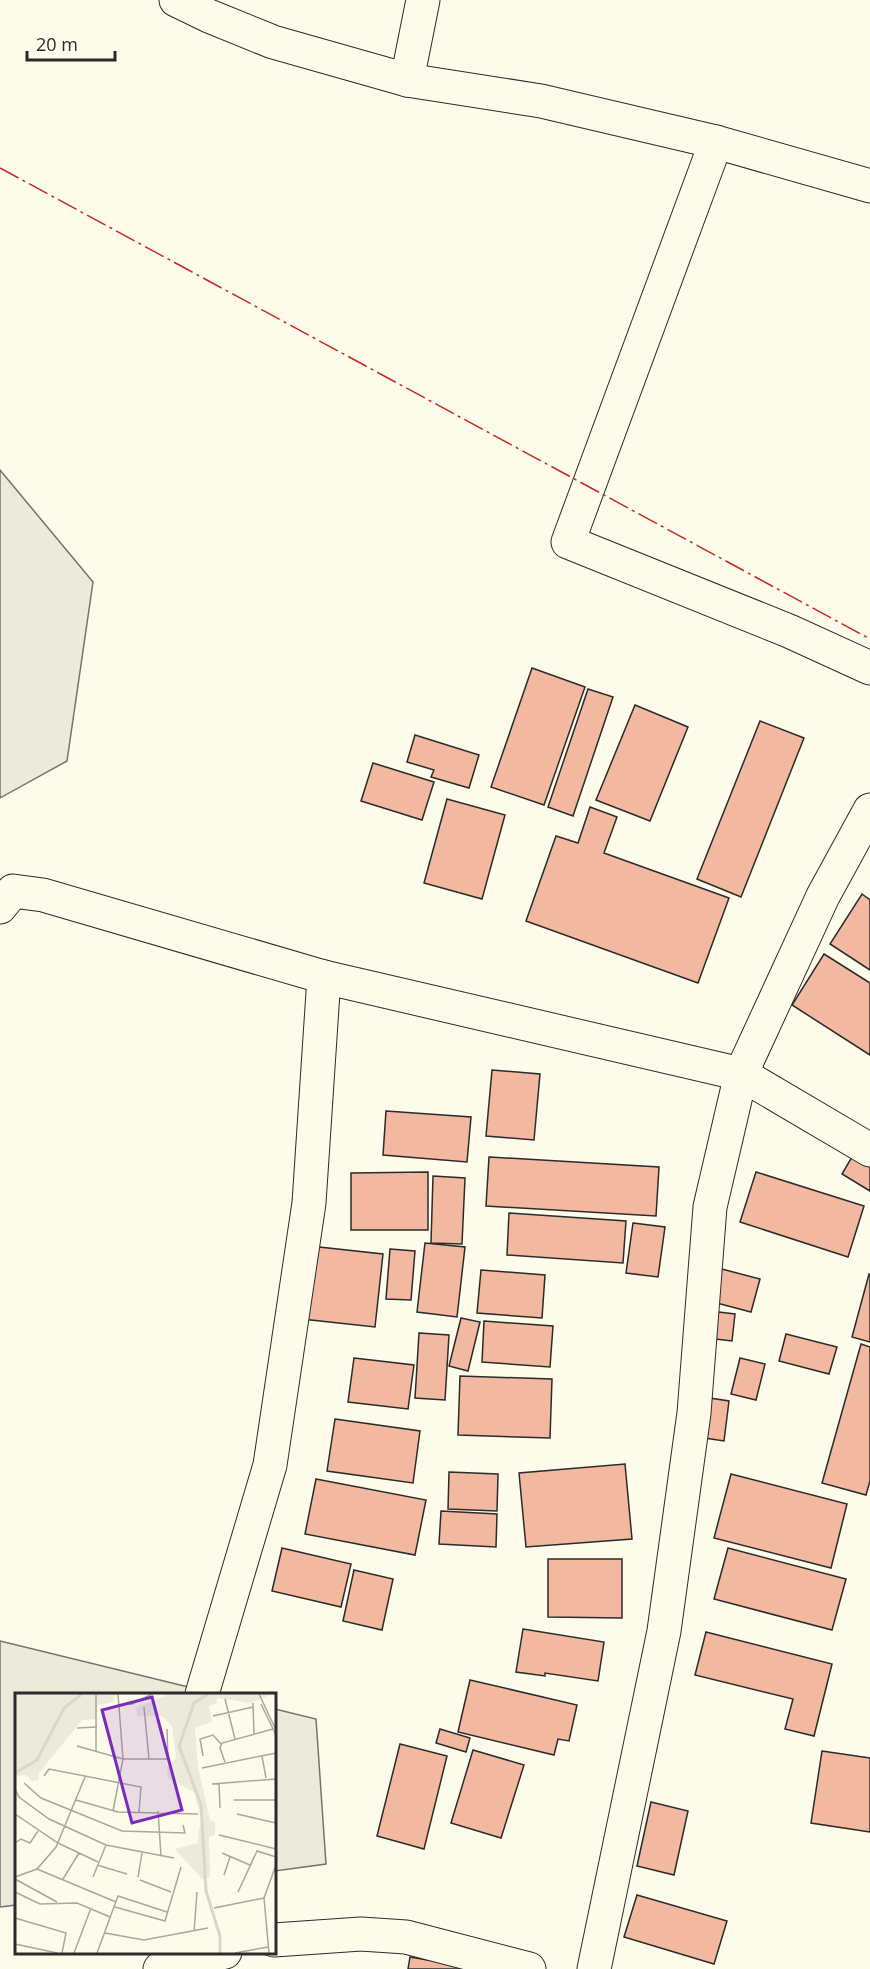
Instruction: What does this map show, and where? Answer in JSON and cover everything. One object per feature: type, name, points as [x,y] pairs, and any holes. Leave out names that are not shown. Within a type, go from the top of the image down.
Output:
[{"type":"street","points":[[176,0],[273,42],[407,80],[541,101],[716,142],[870,186]]},
{"type":"street","points":[[407,80],[423,0]]},
{"type":"street","points":[[716,142],[568,542],[789,631],[870,668]]},
{"type":"street","points":[[594,1969],[664,1631],[694,1413],[710,1207],[741,1074],[823,896],[870,810]]},
{"type":"street","points":[[0,907],[13,891],[43,895],[324,977],[741,1074],[870,1150]]},
{"type":"street","points":[[203,1693],[270,1465],[309,1203],[324,977]]},
{"type":"street","points":[[276,1940],[362,1934],[406,1937],[529,1969]]},
{"type":"street","points":[[160,1969],[221,1954]]},
{"type":"shaded area","points":[[0,470],[93,582],[67,761],[0,798]]},
{"type":"shaded area","points":[[0,1641],[213,1693],[15,1693],[15,1905],[0,1907]]},
{"type":"shaded area","points":[[276,1709],[316,1719],[326,1864],[276,1871]]},
{"type":"building","points":[[532,668],[585,687],[544,805],[491,787]]},
{"type":"building","points":[[588,689],[613,697],[573,816],[548,807]]},
{"type":"building","points":[[635,705],[688,727],[650,821],[596,800]]},
{"type":"building","points":[[760,721],[804,738],[741,897],[697,879]]},
{"type":"building","points":[[415,735],[479,755],[469,788],[431,777],[434,770],[407,762]]},
{"type":"building","points":[[373,763],[434,782],[422,820],[361,801]]},
{"type":"building","points":[[447,799],[505,815],[482,899],[424,883]]},
{"type":"building","points":[[590,807],[617,817],[604,853],[729,898],[698,983],[526,921],[556,836],[578,843]]},
{"type":"building","points":[[862,894],[870,900],[870,970],[830,944]]},
{"type":"building","points":[[824,954],[870,983],[870,1055],[792,1005]]},
{"type":"building","points":[[492,1070],[540,1074],[534,1140],[486,1136]]},
{"type":"building","points":[[386,1111],[471,1117],[467,1162],[383,1155]]},
{"type":"building","points":[[856,1150],[870,1159],[870,1191],[842,1174]]},
{"type":"building","points":[[489,1157],[659,1167],[656,1216],[486,1206]]},
{"type":"building","points":[[428,1172],[428,1230],[351,1230],[351,1173]]},
{"type":"building","points":[[756,1172],[864,1206],[848,1257],[740,1222]]},
{"type":"building","points":[[433,1176],[465,1178],[462,1244],[431,1243]]},
{"type":"building","points":[[509,1213],[626,1221],[623,1263],[507,1255]]},
{"type":"building","points":[[633,1223],[665,1227],[658,1277],[626,1273]]},
{"type":"building","points":[[425,1243],[465,1247],[457,1317],[417,1312]]},
{"type":"building","points":[[310,1246],[383,1254],[375,1327],[302,1319]]},
{"type":"building","points":[[390,1249],[415,1251],[411,1300],[386,1299]]},
{"type":"building","points":[[718,1268],[760,1279],[751,1312],[709,1301]]},
{"type":"building","points":[[481,1270],[545,1275],[542,1318],[477,1313]]},
{"type":"building","points":[[870,1274],[870,1342],[852,1337]]},
{"type":"building","points":[[710,1311],[735,1314],[732,1341],[707,1338]]},
{"type":"building","points":[[461,1318],[480,1322],[468,1371],[449,1366]]},
{"type":"building","points":[[484,1321],[553,1326],[550,1367],[482,1362]]},
{"type":"building","points":[[419,1333],[449,1335],[445,1400],[415,1398]]},
{"type":"building","points":[[786,1334],[837,1347],[829,1374],[779,1361]]},
{"type":"building","points":[[861,1344],[870,1347],[870,1481],[866,1495],[822,1483]]},
{"type":"building","points":[[354,1358],[414,1365],[408,1409],[348,1402]]},
{"type":"building","points":[[740,1358],[765,1364],[756,1400],[731,1394]]},
{"type":"building","points":[[460,1376],[552,1379],[550,1438],[458,1435]]},
{"type":"building","points":[[703,1397],[729,1401],[724,1441],[698,1437]]},
{"type":"building","points":[[335,1419],[420,1431],[413,1483],[327,1471]]},
{"type":"building","points":[[625,1464],[632,1539],[526,1547],[519,1473]]},
{"type":"building","points":[[449,1472],[498,1474],[497,1511],[448,1509]]},
{"type":"building","points":[[731,1474],[847,1504],[831,1568],[714,1538]]},
{"type":"building","points":[[316,1479],[426,1500],[415,1555],[305,1534]]},
{"type":"building","points":[[441,1511],[497,1514],[496,1547],[439,1544]]},
{"type":"building","points":[[282,1548],[351,1564],[341,1607],[272,1591]]},
{"type":"building","points":[[728,1548],[846,1579],[832,1630],[714,1599]]},
{"type":"building","points":[[548,1559],[622,1559],[622,1618],[548,1617]]},
{"type":"building","points":[[354,1570],[393,1579],[382,1630],[343,1621]]},
{"type":"building","points":[[523,1629],[604,1642],[598,1681],[545,1673],[545,1676],[516,1672]]},
{"type":"building","points":[[706,1632],[832,1664],[814,1736],[785,1729],[793,1699],[695,1675]]},
{"type":"building","points":[[470,1680],[577,1705],[569,1741],[558,1739],[554,1755],[458,1732]]},
{"type":"building","points":[[440,1729],[470,1738],[466,1752],[436,1743]]},
{"type":"building","points":[[400,1744],[447,1756],[424,1849],[377,1836]]},
{"type":"building","points":[[473,1750],[524,1765],[501,1838],[451,1823]]},
{"type":"building","points":[[822,1751],[870,1758],[870,1832],[811,1823]]},
{"type":"building","points":[[651,1802],[688,1811],[674,1875],[637,1866]]},
{"type":"building","points":[[637,1895],[727,1921],[714,1964],[624,1937]]},
{"type":"building","points":[[410,1957],[480,1969],[408,1969]]},
{"type":"power","points":[[0,168],[870,639]]}]
